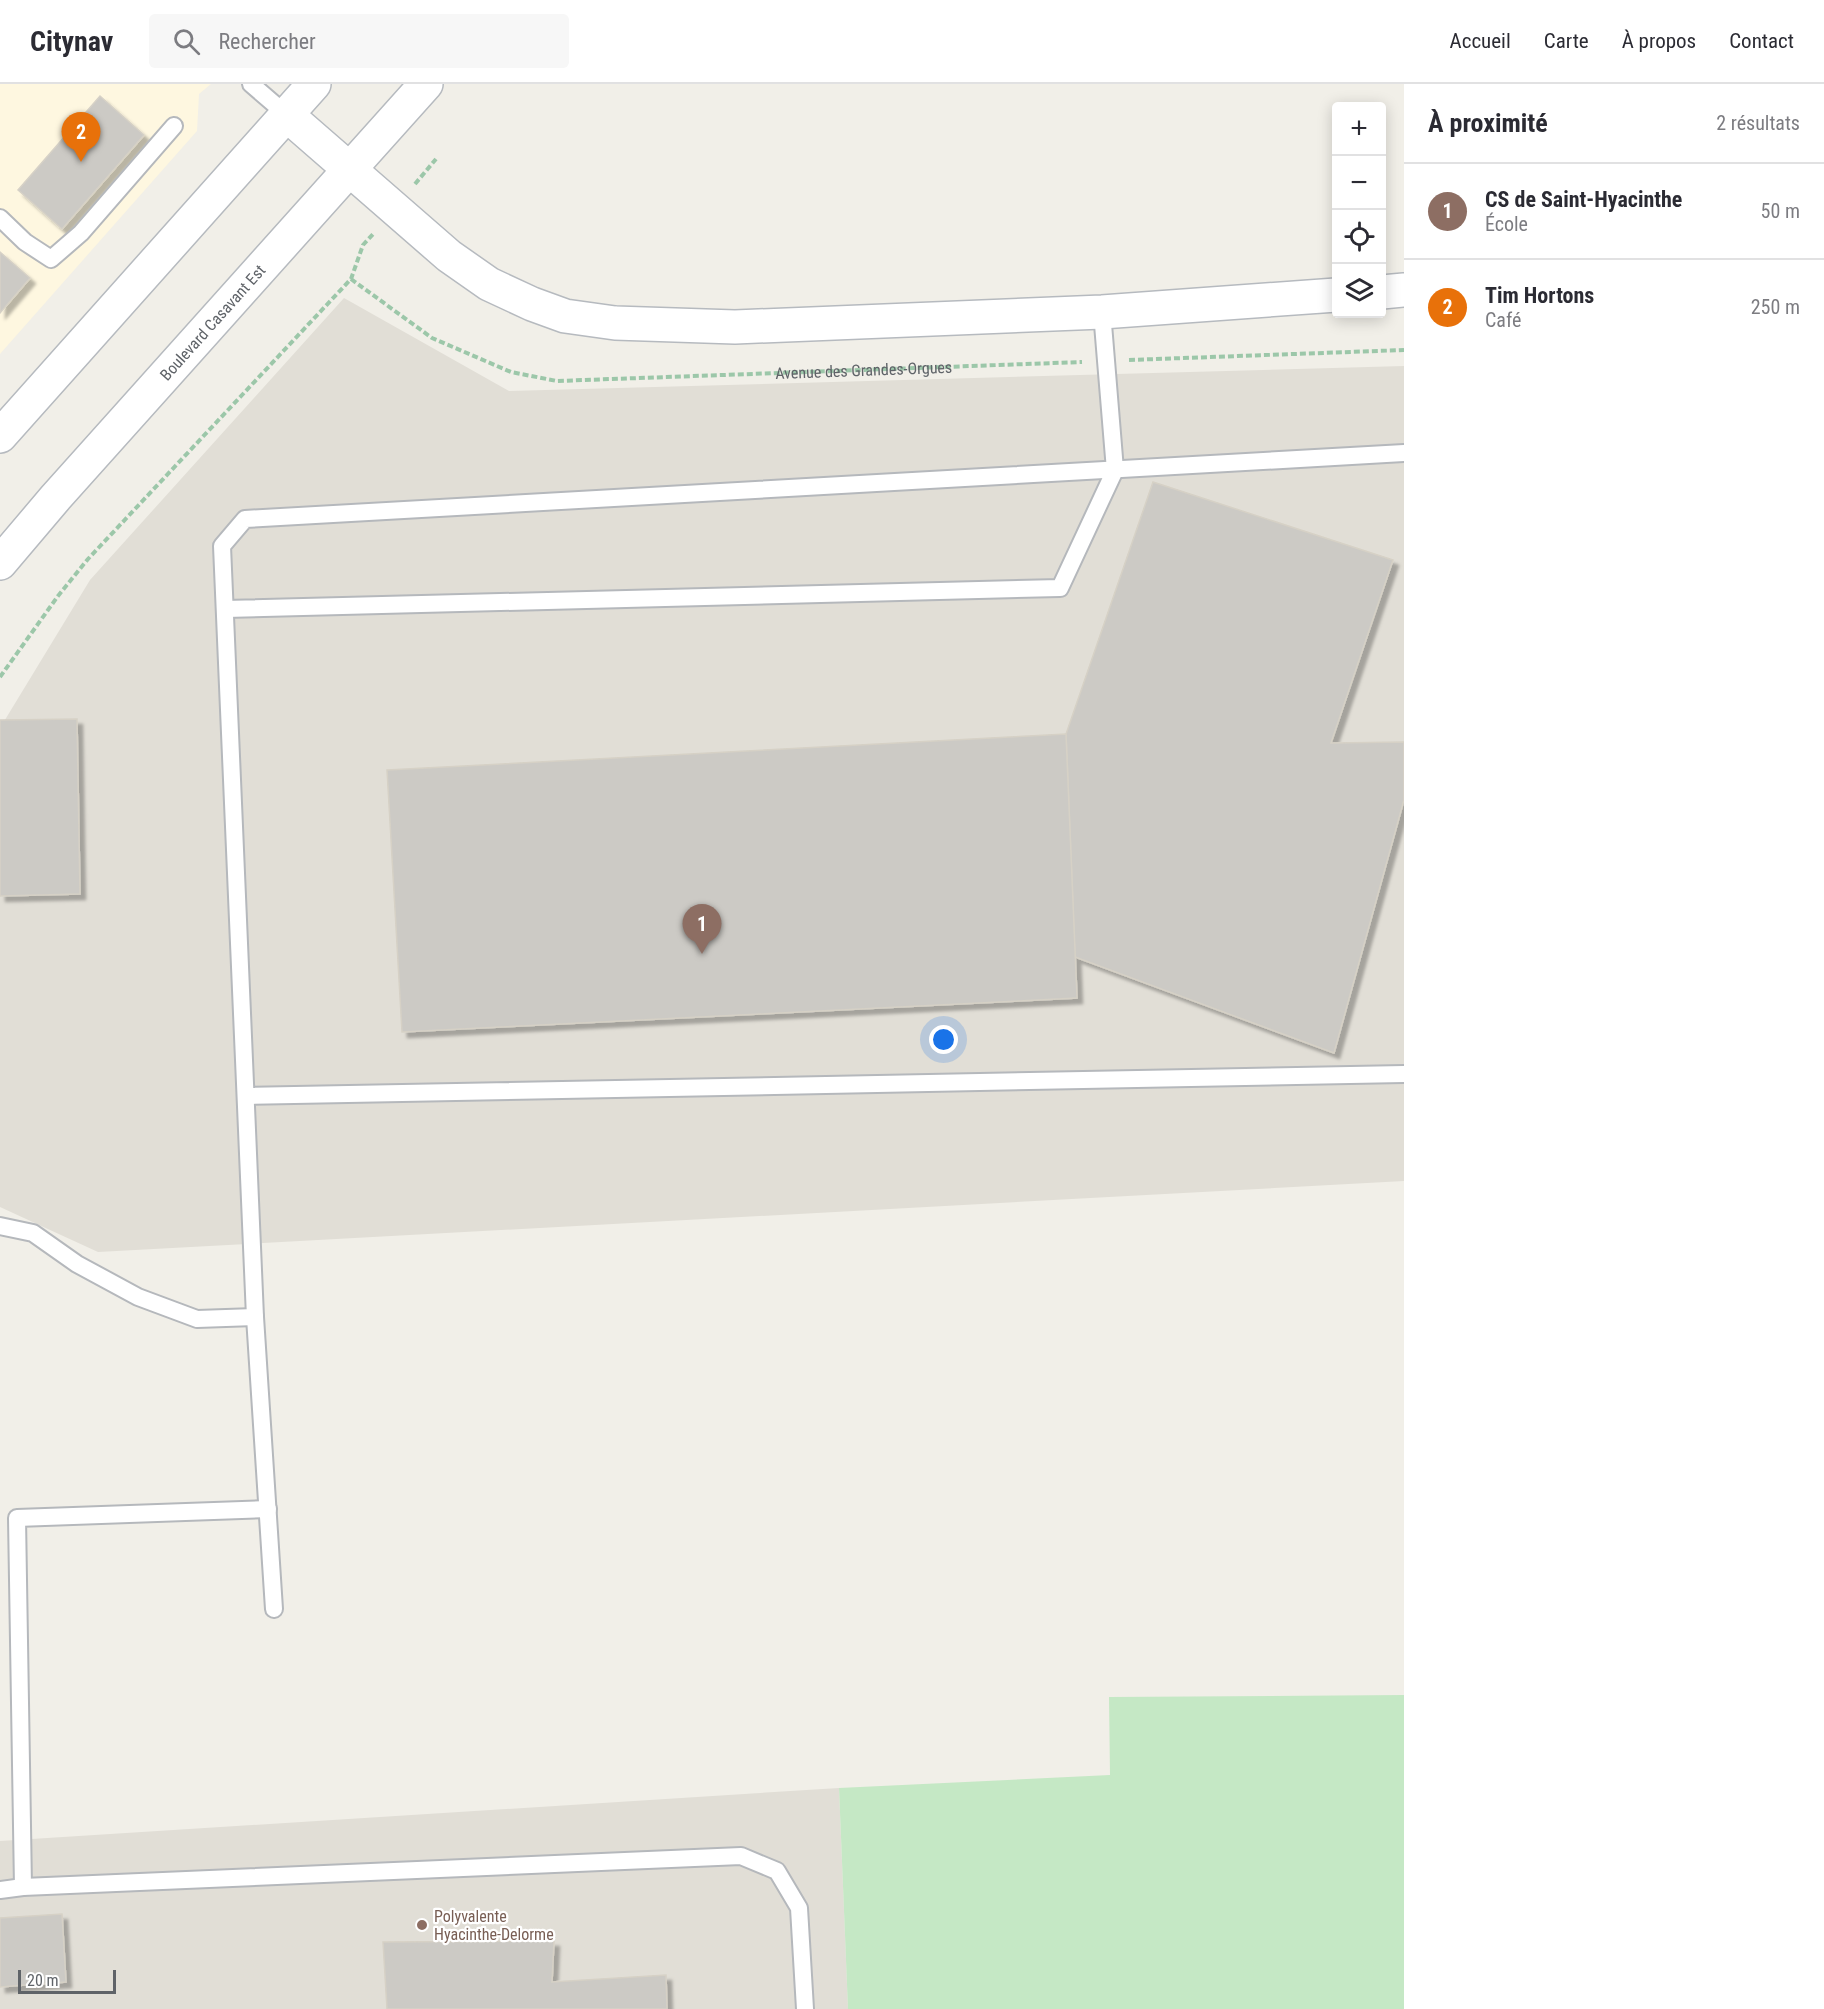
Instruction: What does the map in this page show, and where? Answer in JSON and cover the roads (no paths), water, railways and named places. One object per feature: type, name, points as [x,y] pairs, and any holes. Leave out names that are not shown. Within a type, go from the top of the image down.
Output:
[{"type":"street","points":[[0,436],[314,84]]},
{"type":"street","name":"Boulevard Casavant Est","points":[[0,563],[56,496],[426,84]]},
{"type":"street","points":[[287,115],[449,256],[489,284],[531,304],[565,316],[615,323],[735,327],[1102,312],[1332,295]]},
{"type":"street","points":[[1386,292],[1404,290]]},
{"type":"lane","points":[[251,84],[287,115]]},
{"type":"lane","points":[[0,218],[25,242],[51,259],[81,233],[174,126]]},
{"type":"lane","points":[[225,609],[1060,588],[1115,470],[1102,312]]},
{"type":"lane","points":[[274,1609],[255,1317],[222,546],[245,519],[1404,453]]},
{"type":"lane","points":[[246,1096],[1404,1074]]},
{"type":"lane","points":[[0,1226],[33,1233],[77,1264],[138,1297],[197,1319],[255,1317]]},
{"type":"lane","points":[[23,1887],[17,1518],[268,1509]]},
{"type":"lane","points":[[0,1890],[23,1887],[741,1856],[777,1871],[800,1908],[805,2009]]},
{"type":"place","name":"Tim Hortons","points":[[81,162]]},
{"type":"place","name":"CS de Saint-Hyacinthe","points":[[702,954]]},
{"type":"place","name":"Polyvalente Hyacinthe-Delorme","points":[[422,1925]]}]
